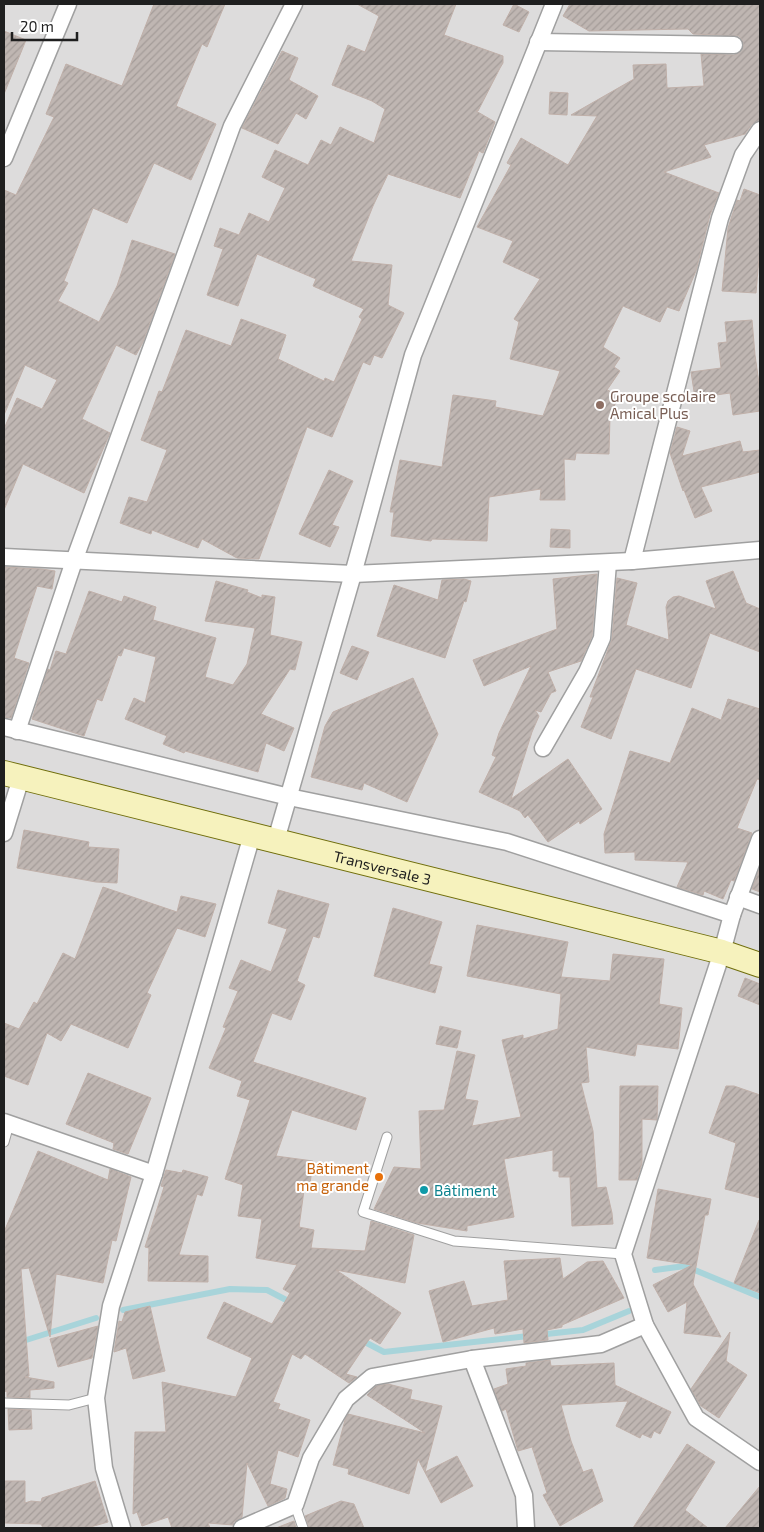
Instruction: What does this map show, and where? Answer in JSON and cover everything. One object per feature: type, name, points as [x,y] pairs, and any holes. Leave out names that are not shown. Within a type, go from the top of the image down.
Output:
[{"type":"main road","name":"Transversale 3","points":[[12,775],[722,952],[760,965]]},
{"type":"street","points":[[4,158],[68,4]]},
{"type":"street","points":[[294,4],[232,126],[74,561],[10,729],[288,797],[507,842],[732,915]]},
{"type":"street","points":[[276,840],[353,574],[413,355],[554,4]]},
{"type":"street","points":[[538,42],[734,45]]},
{"type":"street","points":[[632,561],[720,218],[743,155],[760,130]]},
{"type":"street","points":[[4,557],[353,574],[632,561],[760,550]]},
{"type":"street","points":[[543,748],[587,672],[602,638],[608,562]]},
{"type":"street","points":[[4,833],[12,775]]},
{"type":"street","points":[[122,1528],[104,1468],[96,1398],[111,1306],[154,1174],[252,835]]},
{"type":"street","points":[[760,839],[732,915],[722,952],[624,1254],[645,1325],[696,1418],[760,1462]]},
{"type":"street","points":[[738,897],[760,905]]},
{"type":"street","points":[[6,1122],[154,1174]]},
{"type":"street","points":[[242,1528],[295,1505],[311,1458],[346,1399],[372,1376],[472,1359],[601,1344],[645,1325]]},
{"type":"street","points":[[472,1359],[524,1495],[526,1528]]},
{"type":"lane","points":[[4,1142],[6,1122]]},
{"type":"lane","points":[[387,1137],[363,1212],[454,1241],[624,1254]]},
{"type":"lane","points":[[4,1403],[69,1405],[96,1398]]},
{"type":"lane","points":[[295,1505],[303,1528]]},
{"type":"shaded area","points":[[4,4],[760,4],[760,1528],[4,1528]]},
{"type":"building","points":[[154,4],[225,4],[207,47],[202,44],[176,106],[216,124],[191,180],[154,163],[127,223],[93,208],[64,281],[68,283],[58,301],[99,322],[117,286],[132,240],[175,254],[143,342],[136,355],[116,345],[82,419],[110,433],[84,493],[23,464],[4,510],[4,429],[17,398],[42,409],[57,380],[25,365],[4,415],[4,190],[16,195],[54,117],[46,114],[66,64],[122,86]]},
{"type":"building","points":[[357,4],[456,4],[444,35],[503,56],[503,63],[478,111],[476,111],[495,122],[483,153],[479,151],[460,198],[388,174],[351,261],[392,265],[388,305],[404,313],[382,358],[374,355],[370,365],[363,362],[332,437],[307,427],[259,559],[237,558],[202,539],[198,548],[152,530],[151,534],[120,523],[129,497],[147,502],[167,450],[141,440],[159,391],[162,392],[186,330],[231,346],[241,319],[286,335],[278,359],[324,381],[325,378],[334,382],[362,319],[359,317],[364,309],[313,286],[316,279],[257,254],[238,306],[207,295],[223,249],[214,246],[220,228],[239,235],[249,213],[269,222],[285,188],[262,177],[275,150],[308,165],[321,140],[331,145],[340,127],[374,143],[385,109],[372,101],[332,85],[348,45],[365,52],[379,16]]},
{"type":"building","points":[[514,4],[529,12],[519,32],[503,25]]},
{"type":"building","points":[[570,4],[760,4],[760,120],[752,124],[745,134],[704,145],[711,157],[664,172],[719,193],[710,215],[696,271],[679,311],[667,307],[660,322],[623,306],[603,347],[620,358],[614,367],[620,371],[607,390],[619,395],[610,416],[609,454],[576,453],[575,460],[564,459],[565,500],[540,500],[541,489],[489,497],[487,541],[432,539],[431,541],[391,536],[394,512],[390,512],[400,460],[442,467],[453,395],[496,401],[495,407],[543,416],[560,371],[510,359],[519,322],[514,319],[540,279],[503,262],[513,241],[477,227],[511,165],[507,163],[521,138],[568,165],[597,116],[571,115],[634,79],[633,65],[666,64],[667,88],[704,86],[701,54],[734,55],[739,53],[744,46],[739,36],[693,34],[688,29],[589,31],[563,16]]},
{"type":"building","points":[[4,31],[26,40],[4,94]]},
{"type":"building","points":[[282,51],[298,58],[289,80],[318,96],[306,119],[296,113],[278,144],[242,128]]},
{"type":"building","points":[[550,92],[568,93],[567,115],[549,114]]},
{"type":"building","points":[[744,189],[760,195],[760,247],[756,293],[722,291],[728,228],[737,200],[740,201]]},
{"type":"building","points":[[752,320],[760,390],[760,411],[733,415],[730,393],[695,398],[691,372],[721,368],[718,343],[727,342],[725,322]]},
{"type":"building","points":[[677,427],[690,431],[682,456],[740,441],[743,452],[760,450],[760,472],[701,487],[712,511],[695,518],[683,491],[670,453]]},
{"type":"building","points":[[329,470],[353,481],[332,525],[339,527],[330,547],[299,534]]},
{"type":"building","points":[[551,529],[570,530],[570,548],[550,547]]},
{"type":"building","points":[[4,567],[55,571],[52,589],[37,586],[14,658],[29,663],[11,718],[4,717]]},
{"type":"building","points":[[733,571],[746,603],[760,609],[760,652],[710,633],[691,688],[636,669],[611,739],[581,727],[612,639],[617,578],[637,583],[626,625],[669,640],[666,607],[668,601],[673,597],[679,596],[716,609],[706,581]]},
{"type":"building","points":[[597,574],[592,636],[581,661],[548,672],[556,691],[551,693],[541,712],[535,710],[539,716],[532,732],[511,799],[568,759],[602,809],[580,824],[579,821],[548,842],[528,815],[525,818],[520,811],[479,792],[496,757],[492,755],[499,733],[531,666],[484,686],[473,660],[557,629],[553,579]]},
{"type":"building","points":[[464,579],[471,581],[466,602],[464,601],[445,658],[377,636],[394,585],[438,600],[442,580]]},
{"type":"building","points":[[216,581],[248,590],[247,592],[262,598],[262,595],[275,597],[270,635],[302,642],[295,670],[290,669],[261,714],[294,728],[284,751],[266,743],[258,772],[185,751],[184,753],[163,744],[167,736],[125,719],[134,698],[145,703],[156,657],[124,648],[121,656],[118,655],[102,701],[97,699],[84,736],[32,719],[48,669],[50,670],[56,651],[66,654],[89,591],[122,602],[124,596],[156,607],[153,620],[216,638],[205,677],[233,685],[247,664],[255,628],[205,621]]},
{"type":"building","points":[[352,646],[369,652],[357,680],[340,673]]},
{"type":"building","points":[[413,678],[438,734],[407,802],[364,783],[362,790],[311,777],[325,726],[333,712]]},
{"type":"building","points":[[728,699],[760,709],[760,780],[757,779],[737,828],[752,833],[734,881],[731,880],[723,899],[704,891],[703,895],[677,887],[688,862],[635,860],[635,852],[605,853],[604,834],[630,751],[670,763],[692,708],[721,720]]},
{"type":"building","points":[[24,830],[89,842],[88,847],[119,849],[117,883],[96,882],[17,868]]},
{"type":"building","points":[[760,867],[760,892],[752,889]]},
{"type":"building","points":[[103,887],[177,912],[181,896],[216,904],[205,937],[177,928],[147,993],[151,995],[128,1048],[71,1024],[61,1041],[47,1033],[28,1085],[4,1076],[4,1023],[19,1029],[34,1002],[37,1004],[63,953],[75,959]]},
{"type":"building","points":[[278,890],[329,904],[319,938],[313,936],[297,981],[305,985],[291,1020],[272,1013],[253,1062],[366,1098],[356,1130],[292,1110],[276,1156],[313,1161],[310,1184],[305,1183],[299,1227],[314,1230],[311,1248],[365,1251],[371,1221],[414,1235],[405,1283],[336,1270],[401,1313],[380,1344],[370,1338],[346,1374],[357,1377],[349,1383],[305,1354],[301,1359],[292,1354],[273,1402],[280,1404],[278,1409],[310,1420],[298,1457],[278,1450],[270,1484],[287,1489],[285,1498],[268,1506],[247,1463],[242,1517],[234,1522],[233,1525],[208,1523],[210,1528],[172,1528],[168,1517],[142,1526],[137,1512],[133,1514],[135,1432],[166,1432],[162,1382],[236,1397],[252,1358],[207,1338],[224,1302],[272,1324],[290,1293],[283,1289],[297,1265],[256,1258],[262,1219],[238,1216],[243,1185],[225,1179],[250,1100],[237,1096],[242,1081],[209,1068],[226,1028],[223,1027],[238,991],[229,988],[241,960],[271,972],[287,929],[268,923]]},
{"type":"building","points":[[393,908],[442,922],[429,964],[442,967],[435,993],[374,976]]},
{"type":"building","points":[[477,925],[568,942],[561,977],[610,981],[613,954],[664,959],[659,1004],[682,1008],[678,1049],[637,1044],[635,1056],[586,1047],[589,1082],[581,1083],[593,1131],[597,1188],[606,1187],[613,1224],[572,1226],[570,1177],[559,1177],[559,1171],[553,1171],[553,1150],[504,1159],[514,1217],[467,1226],[467,1231],[417,1223],[374,1209],[394,1167],[421,1169],[419,1111],[444,1110],[457,1051],[475,1055],[465,1099],[478,1101],[472,1126],[521,1117],[502,1040],[523,1035],[523,1039],[558,1029],[561,994],[467,976]]},
{"type":"building","points":[[745,978],[760,984],[760,1005],[738,996]]},
{"type":"building","points":[[440,1026],[461,1031],[457,1048],[436,1044]]},
{"type":"building","points":[[88,1073],[151,1098],[128,1154],[113,1149],[114,1143],[66,1124]]},
{"type":"building","points":[[620,1086],[658,1086],[657,1120],[642,1119],[642,1163],[637,1180],[619,1180]]},
{"type":"building","points":[[726,1086],[734,1086],[760,1095],[760,1198],[725,1189],[736,1143],[709,1133]]},
{"type":"building","points":[[38,1151],[108,1180],[110,1169],[131,1177],[116,1241],[112,1240],[103,1283],[56,1274],[50,1337],[29,1268],[21,1269],[29,1376],[25,1377],[54,1382],[54,1388],[30,1390],[30,1398],[7,1397],[7,1391],[4,1392],[4,1232]]},
{"type":"building","points":[[166,1170],[182,1173],[183,1170],[208,1177],[202,1196],[197,1194],[179,1255],[208,1256],[208,1282],[148,1281],[149,1248],[145,1247],[164,1187],[161,1186]]},
{"type":"building","points":[[658,1189],[711,1199],[708,1215],[705,1215],[693,1284],[721,1337],[684,1333],[687,1302],[668,1312],[653,1285],[692,1265],[647,1258]]},
{"type":"building","points":[[760,1220],[760,1293],[734,1283]]},
{"type":"building","points":[[560,1258],[563,1279],[587,1262],[603,1261],[624,1298],[562,1325],[562,1327],[547,1330],[548,1340],[524,1343],[523,1329],[495,1334],[494,1328],[443,1342],[429,1291],[464,1281],[472,1306],[508,1300],[504,1261]]},
{"type":"building","points":[[150,1306],[165,1371],[133,1379],[126,1348],[114,1352],[119,1321],[122,1322],[125,1312]]},
{"type":"building","points":[[98,1326],[92,1358],[58,1367],[50,1339]]},
{"type":"building","points":[[730,1332],[726,1361],[747,1375],[719,1418],[701,1406],[691,1389]]},
{"type":"building","points":[[550,1360],[551,1366],[614,1363],[615,1385],[671,1412],[660,1434],[654,1431],[651,1438],[642,1434],[640,1438],[616,1426],[628,1401],[561,1405],[571,1441],[583,1472],[592,1469],[603,1501],[560,1526],[543,1495],[547,1493],[532,1447],[518,1451],[506,1409],[502,1411],[494,1389],[508,1384],[506,1369],[526,1366],[526,1363]]},
{"type":"building","points":[[388,1384],[412,1390],[410,1399],[442,1406],[425,1472],[457,1456],[473,1486],[441,1503],[418,1459],[409,1494],[348,1474],[349,1469],[333,1465],[348,1414],[425,1433],[367,1395],[376,1386]]},
{"type":"building","points":[[8,1409],[31,1410],[32,1429],[9,1430]]},
{"type":"building","points":[[687,1444],[715,1462],[685,1510],[708,1528],[633,1528]]},
{"type":"building","points":[[4,1481],[25,1481],[25,1503],[31,1501],[41,1502],[42,1498],[95,1481],[108,1522],[87,1528],[43,1528],[41,1524],[4,1523]]},
{"type":"building","points":[[760,1486],[760,1528],[725,1528]]},
{"type":"building","points":[[341,1501],[354,1504],[364,1528],[309,1528],[305,1516]]},
{"type":"building","points":[[294,1521],[296,1528],[276,1528]]},
{"type":"waterway","points":[[655,1270],[685,1266],[760,1297]]},
{"type":"waterway","points":[[123,1310],[230,1289],[267,1290],[292,1303]]},
{"type":"waterway","points":[[361,1340],[384,1352],[583,1330],[629,1311]]},
{"type":"waterway","points":[[4,1347],[96,1318]]},
{"type":"place","name":"Groupe scolaire Amical Plus","points":[[600,405]]},
{"type":"place","name":"Bâtiment ma grande","points":[[379,1177]]},
{"type":"place","name":"Bâtiment","points":[[424,1190]]}]
